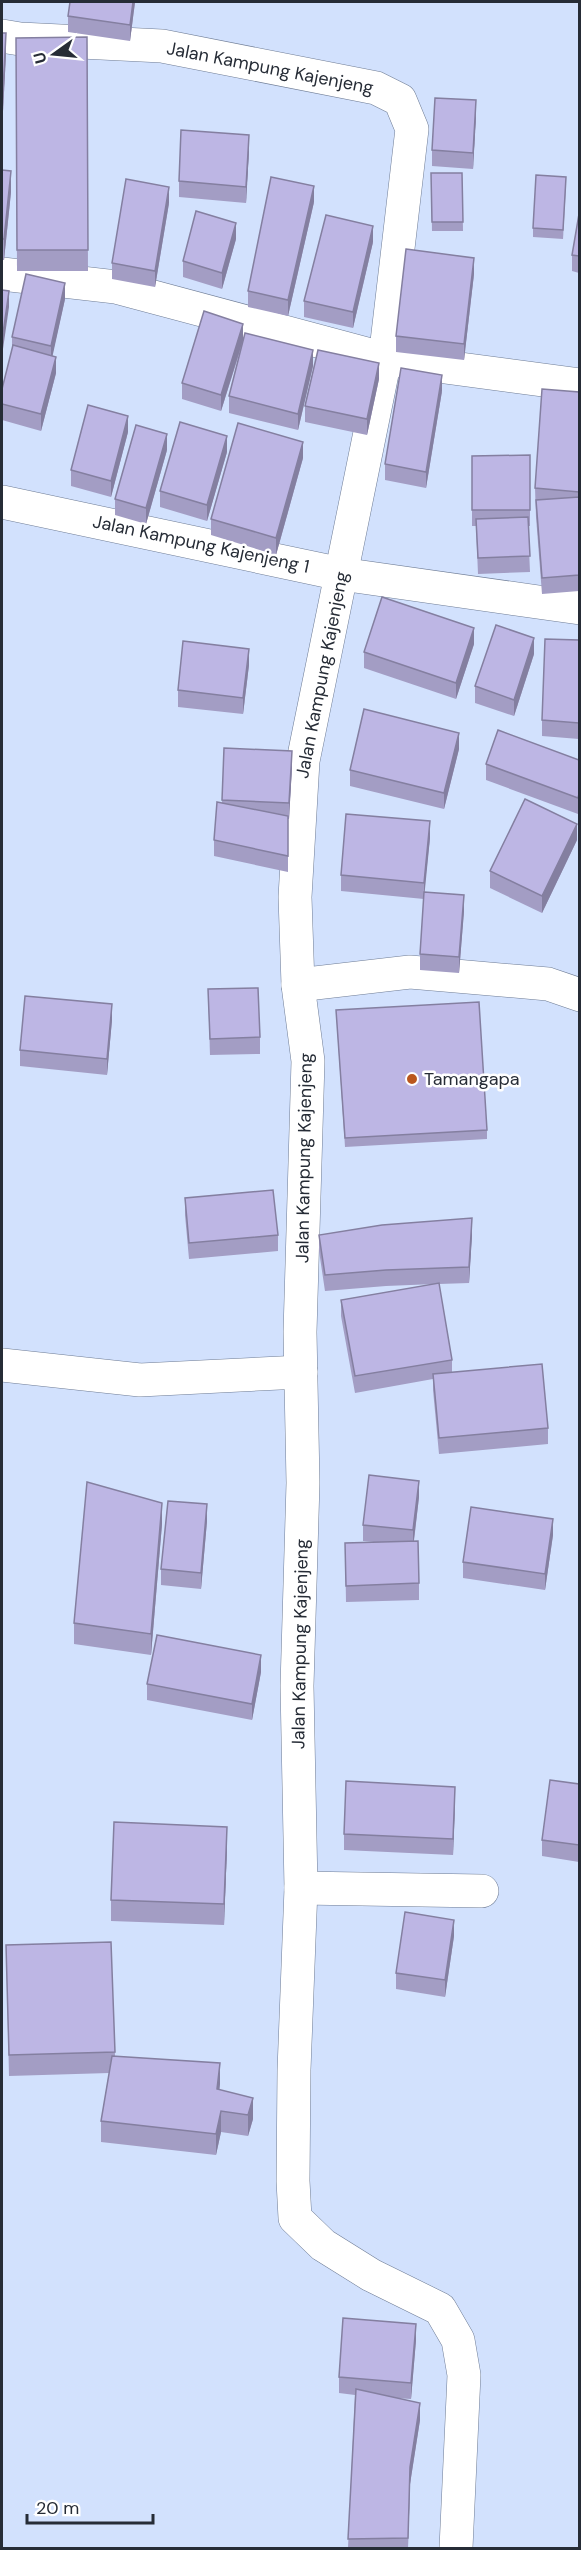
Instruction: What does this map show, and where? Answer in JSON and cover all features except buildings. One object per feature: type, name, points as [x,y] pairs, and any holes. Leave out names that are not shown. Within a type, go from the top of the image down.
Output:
[{"type":"street","name":"Jalan Kampung Kajenjeng","points":[[2,36],[162,46],[376,88],[400,100],[412,129],[385,359],[303,761],[295,897],[298,985],[308,1061],[301,1372],[303,1483],[297,1686],[301,1888],[294,2070],[293,2181],[295,2218],[323,2245],[371,2275],[440,2309],[458,2340],[464,2375],[456,2548]]},
{"type":"street","points":[[2,273],[116,287],[385,359],[579,385]]},
{"type":"street","name":"Jalan Kampung Kajenjeng 1","points":[[2,502],[341,574],[579,608]]},
{"type":"street","points":[[298,985],[410,972],[548,984],[579,995]]},
{"type":"street","points":[[2,1365],[140,1380],[301,1372]]},
{"type":"street","points":[[301,1888],[482,1891]]},
{"type":"place","name":"Tamangapa","points":[[412,1079]]}]
